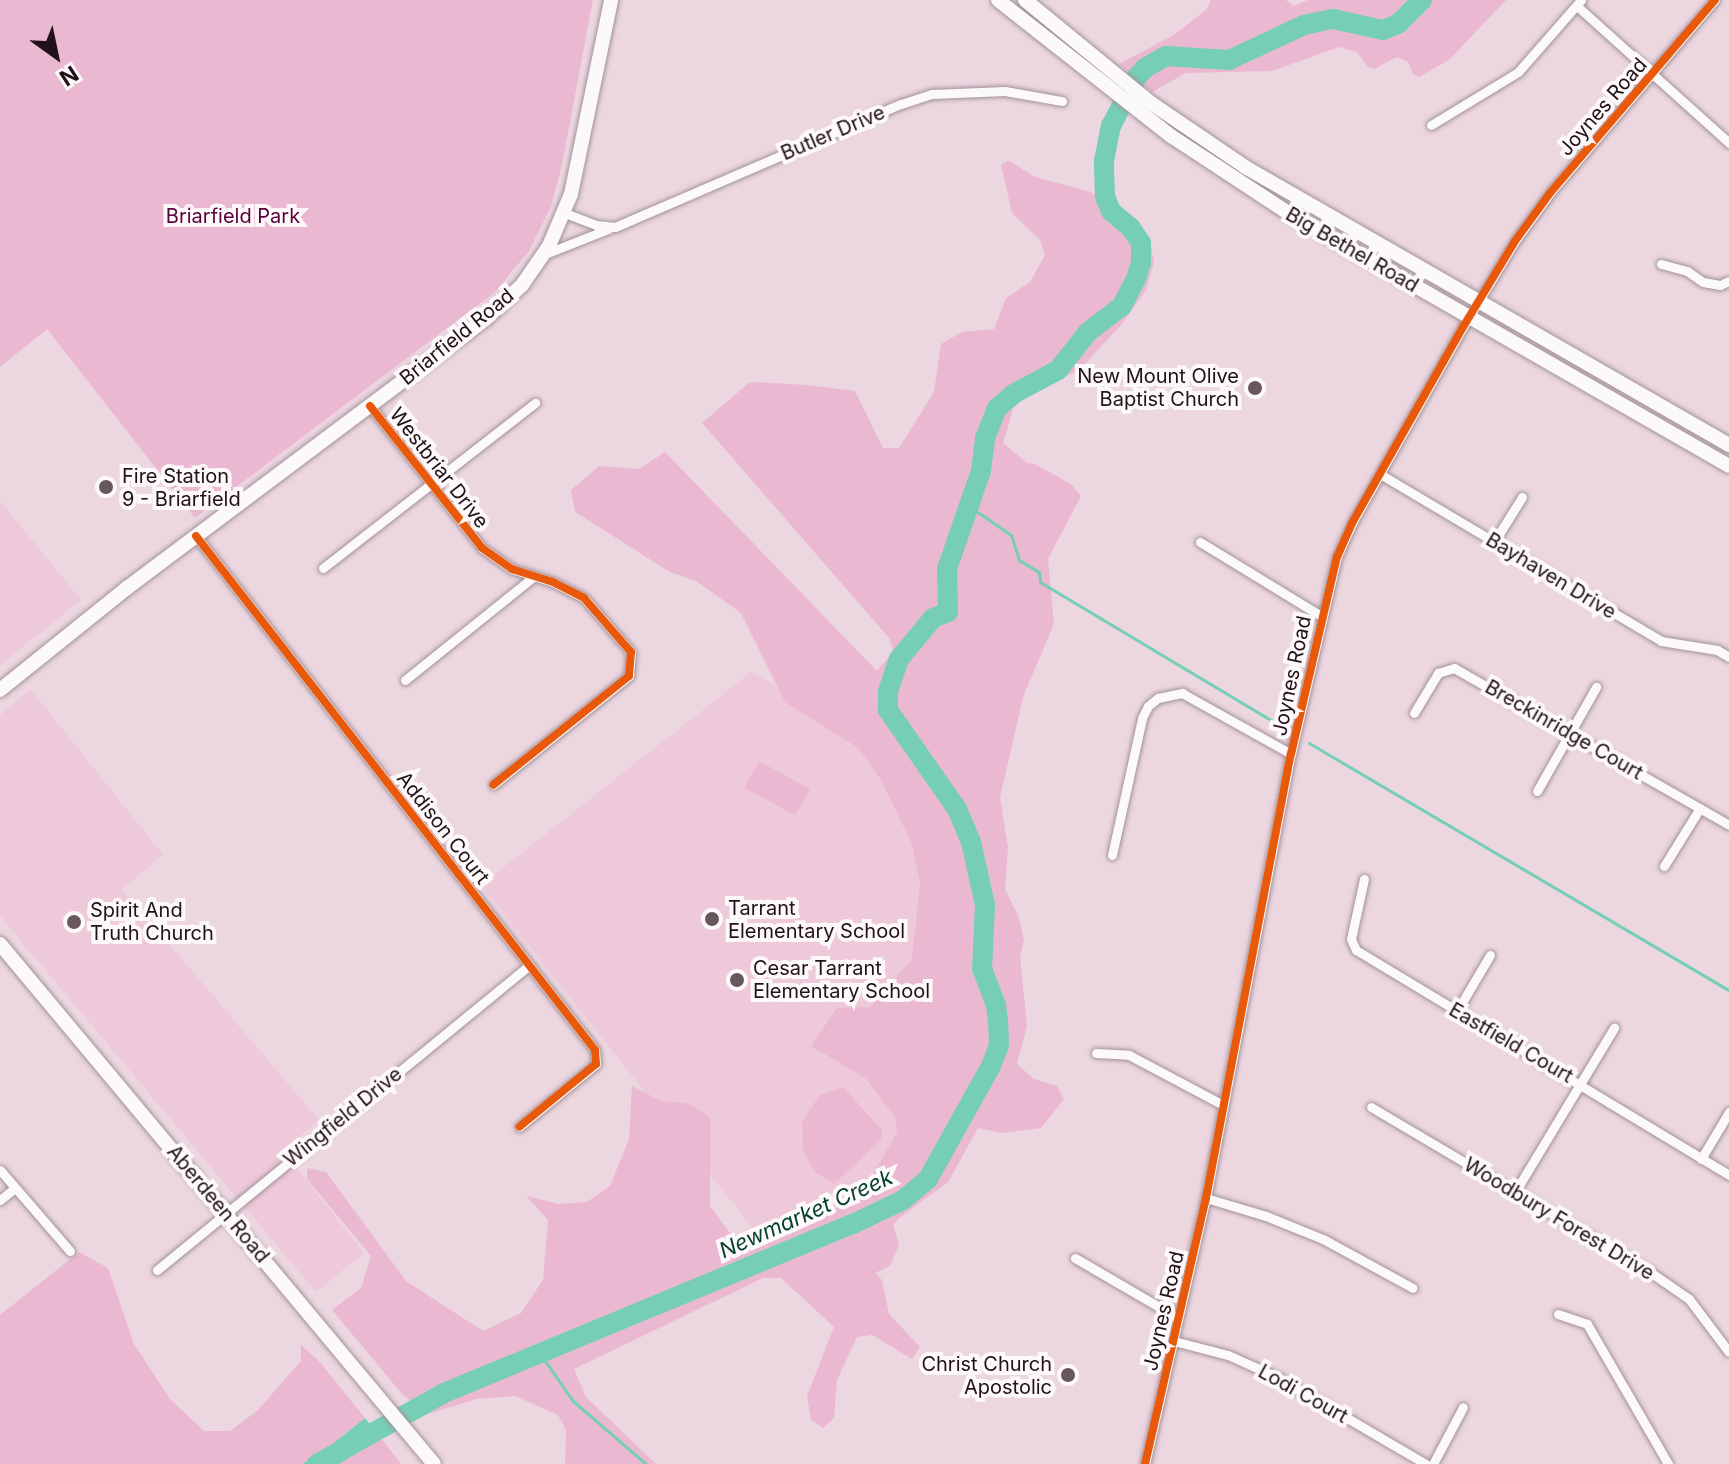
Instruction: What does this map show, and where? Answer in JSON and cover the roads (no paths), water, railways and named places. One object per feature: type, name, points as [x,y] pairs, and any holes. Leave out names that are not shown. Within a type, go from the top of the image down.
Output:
[{"type":"main road","name":"Briarfield Road","points":[[0,690],[196,536],[503,304],[545,254],[565,213],[611,0]]},
{"type":"main road","name":"Big Bethel Road","points":[[998,0],[1288,213],[1729,466]]},
{"type":"main road","name":"Big Bethel Road","points":[[1025,0],[1116,86]]},
{"type":"main road","name":"Big Bethel Road","points":[[1147,109],[1729,445]]},
{"type":"main road","name":"Aberdeen Road","points":[[0,944],[434,1464]]},
{"type":"street","name":"Joynes Road","points":[[1145,1464],[1206,1198],[1221,1104],[1291,754],[1321,616],[1344,540],[1468,317],[1550,193],[1715,0]]},
{"type":"street","points":[[1431,125],[1518,72],[1579,3],[1729,143]]},
{"type":"street","name":"Butler Drive","points":[[545,254],[887,110],[932,94],[1005,91],[1062,101]]},
{"type":"street","points":[[565,213],[596,225],[615,227]]},
{"type":"street","points":[[1661,264],[1687,271],[1703,282],[1720,285],[1729,281]]},
{"type":"street","points":[[323,568],[535,403]]},
{"type":"street","name":"Westbriar Drive","points":[[370,406],[494,560],[569,589],[594,606],[631,652],[632,670],[622,683],[493,785]]},
{"type":"street","name":"Bayhaven Drive","points":[[1380,474],[1661,641],[1717,650],[1729,657]]},
{"type":"street","points":[[1494,542],[1522,497]]},
{"type":"street","name":"Addison Court","points":[[196,536],[595,1050],[598,1059],[519,1127]]},
{"type":"street","points":[[1200,542],[1321,616]]},
{"type":"street","points":[[405,680],[533,577]]},
{"type":"street","name":"Breckinridge Court","points":[[1414,713],[1438,673],[1454,668],[1729,825]]},
{"type":"street","points":[[1537,791],[1596,687]]},
{"type":"street","points":[[1112,855],[1142,718],[1148,706],[1158,698],[1182,693],[1291,754]]},
{"type":"street","points":[[1664,866],[1700,808]]},
{"type":"street","name":"Eastfield Court","points":[[1364,879],[1351,939],[1356,950],[1729,1175]]},
{"type":"street","points":[[1457,1011],[1490,955]]},
{"type":"street","name":"Wingfield Drive","points":[[157,1270],[529,965]]},
{"type":"street","points":[[1515,1192],[1614,1028]]},
{"type":"street","points":[[1096,1053],[1129,1055],[1221,1104]]},
{"type":"street","name":"Woodbury Forest Drive","points":[[1371,1107],[1689,1299],[1729,1352]]},
{"type":"street","points":[[1701,1159],[1729,1112]]},
{"type":"street","points":[[0,1170],[70,1251]]},
{"type":"street","points":[[0,1200],[15,1188]]},
{"type":"street","points":[[1206,1198],[1266,1216],[1323,1239],[1413,1288]]},
{"type":"street","points":[[1075,1258],[1178,1318]]},
{"type":"street","points":[[1558,1314],[1587,1324],[1668,1464]]},
{"type":"street","name":"Lodi Court","points":[[1174,1341],[1228,1355],[1277,1377],[1426,1464]]},
{"type":"street","points":[[1433,1464],[1463,1407]]},
{"type":"waterway","name":"Newmarket Creek","points":[[317,1464],[444,1393],[853,1224],[903,1200],[928,1179],[991,1066],[999,1045],[998,1021],[996,1005],[982,969],[985,905],[971,842],[957,809],[888,710],[888,691],[899,659],[933,618],[948,612],[947,569],[981,471],[985,438],[997,408],[1015,393],[1058,370],[1088,332],[1122,306],[1136,279],[1141,263],[1141,243],[1131,228],[1111,211],[1105,196],[1104,161],[1111,126],[1136,78],[1145,68],[1166,56],[1229,60],[1304,25],[1333,19],[1383,30],[1398,24],[1422,0]]},
{"type":"waterway","points":[[969,506],[1011,535],[1019,560],[1039,572],[1040,582],[1281,726]]},
{"type":"waterway","points":[[1309,743],[1729,990]]},
{"type":"waterway","points":[[541,1355],[573,1401],[646,1464]]},
{"type":"place","name":"New Mount Olive Baptist Church","points":[[1255,388]]},
{"type":"place","name":"Fire Station 9 - Briarfield","points":[[106,487]]},
{"type":"place","name":"Tarrant Elementary School","points":[[712,919]]},
{"type":"place","name":"Spirit And Truth Church","points":[[74,922]]},
{"type":"place","name":"Cesar Tarrant Elementary School","points":[[737,980]]},
{"type":"place","name":"Christ Church Apostolic","points":[[1068,1375]]},
{"type":"park label","name":"Briarfield Park","points":[[233,216]]}]
